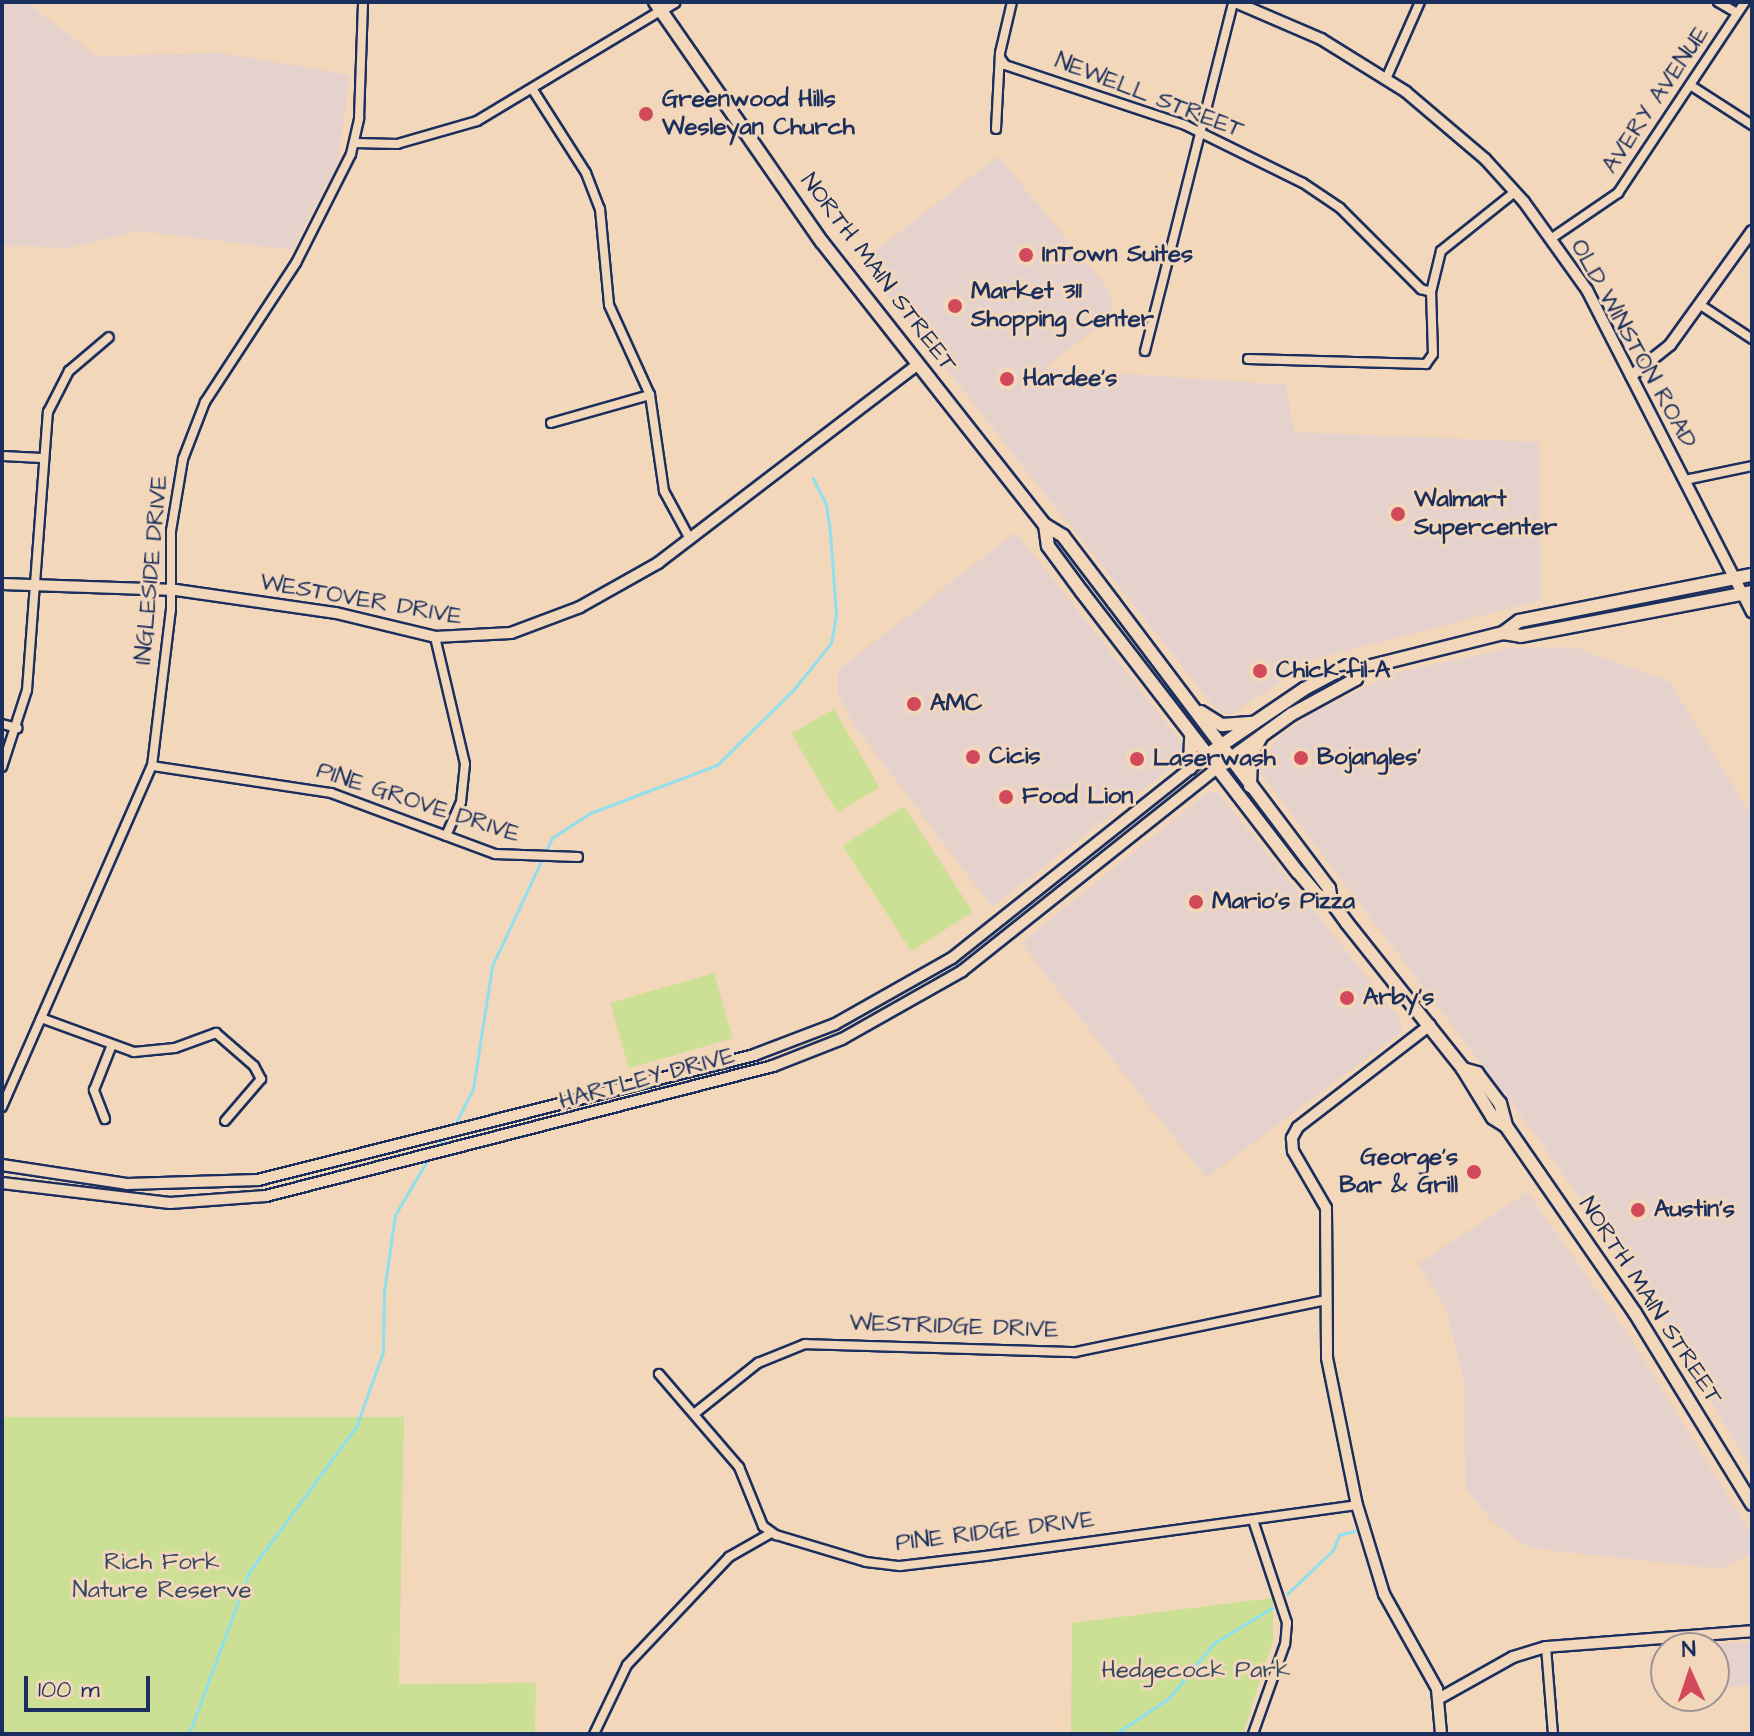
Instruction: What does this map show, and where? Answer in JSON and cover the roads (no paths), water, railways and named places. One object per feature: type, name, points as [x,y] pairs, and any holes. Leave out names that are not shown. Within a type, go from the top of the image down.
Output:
[{"type":"main road","name":"NORTH MAIN STREET","points":[[658,6],[822,242],[1045,525],[1063,536],[1329,888],[1331,901]]},
{"type":"main road","name":"NORTH MAIN STREET","points":[[1045,525],[1048,546],[1298,872],[1317,895],[1331,901],[1468,1074],[1505,1110]]},
{"type":"main road","points":[[1503,633],[1519,621],[1752,575]]},
{"type":"main road","points":[[1207,755],[1331,673],[1347,666],[1359,669],[1503,633],[1521,636],[1748,593]]},
{"type":"main road","points":[[1217,768],[1356,679],[1359,669]]},
{"type":"main road","points":[[1192,705],[1222,725],[1253,723]]},
{"type":"main road","points":[[1190,768],[1191,735]]},
{"type":"main road","points":[[1250,786],[1251,755],[1261,737]]},
{"type":"main road","points":[[1298,872],[1315,870]]},
{"type":"main road","name":"NORTH MAIN STREET","points":[[1468,1074],[1488,1111],[1506,1126],[1635,1313],[1752,1504]]},
{"type":"main road","points":[[1488,1111],[1505,1110],[1506,1126]]},
{"type":"street","name":"INGLESIDE DRIVE","points":[[2,1107],[152,766],[175,498],[195,425],[217,381],[296,263],[355,143],[363,2]]},
{"type":"street","points":[[355,143],[397,144],[455,130],[533,90],[658,6],[675,2]]},
{"type":"street","points":[[996,129],[1001,59],[1012,2]]},
{"type":"street","points":[[1145,351],[1234,2]]},
{"type":"street","name":"OLD WINSTON ROAD","points":[[1234,2],[1321,39],[1386,79],[1447,124],[1515,192],[1552,238],[1587,290],[1735,578],[1748,593],[1752,612]]},
{"type":"street","points":[[1386,79],[1420,2]]},
{"type":"street","points":[[1718,2],[1737,13]]},
{"type":"street","name":"AVERY AVENUE","points":[[1552,238],[1618,193],[1745,2]]},
{"type":"street","name":"NEWELL STREET","points":[[1001,59],[1005,65],[1199,132],[1303,183],[1340,208],[1421,289],[1431,292]]},
{"type":"street","points":[[1690,85],[1752,125]]},
{"type":"street","points":[[533,90],[596,196],[609,305],[650,395],[664,491],[690,539]]},
{"type":"street","points":[[1248,359],[1426,364],[1433,354],[1431,292],[1448,242],[1515,192]]},
{"type":"street","points":[[1631,376],[1652,364],[1702,306],[1752,231]]},
{"type":"street","points":[[1702,306],[1752,339]]},
{"type":"street","points":[[2,767],[27,690],[42,458],[48,412],[69,371],[109,337]]},
{"type":"street","name":"WESTOVER DRIVE","points":[[2,584],[169,590],[336,613],[435,637],[488,638],[543,622],[624,584],[690,539],[918,364]]},
{"type":"street","points":[[551,423],[650,395]]},
{"type":"street","points":[[2,456],[42,458]]},
{"type":"street","points":[[1685,480],[1752,466]]},
{"type":"street","points":[[435,637],[465,764],[461,802],[446,836]]},
{"type":"street","points":[[2,724],[17,728]]},
{"type":"street","name":"HARTLEY DRIVE","points":[[2,1165],[127,1184],[189,1186],[296,1174],[754,1055],[835,1024],[952,958],[1207,755]]},
{"type":"street","name":"PINE GROVE DRIVE","points":[[152,766],[331,793],[508,857],[578,857]]},
{"type":"street","name":"HARTLEY DRIVE","points":[[2,1183],[116,1200],[183,1202],[266,1196],[773,1066],[842,1039],[962,971],[1217,768]]},
{"type":"street","points":[[41,1018],[111,1047],[147,1052],[216,1033],[254,1066],[261,1079],[225,1121]]},
{"type":"street","points":[[1430,1025],[1298,1127],[1292,1138],[1293,1151],[1326,1208],[1325,1300],[1332,1395],[1357,1505],[1384,1594],[1440,1698],[1441,1734]]},
{"type":"street","points":[[105,1119],[94,1090],[111,1047]]},
{"type":"street","name":"WESTRIDGE DRIVE","points":[[694,1414],[758,1363],[805,1344],[1075,1352],[1325,1300]]},
{"type":"street","points":[[594,1734],[627,1665],[729,1557],[771,1533],[759,1519],[739,1467],[659,1374]]},
{"type":"street","name":"PINE RIDGE DRIVE","points":[[771,1533],[866,1562],[900,1566],[1357,1505]]},
{"type":"street","points":[[1253,1520],[1287,1623],[1285,1644],[1253,1734]]},
{"type":"street","points":[[1440,1698],[1513,1657],[1546,1647],[1752,1631]]},
{"type":"street","points":[[1546,1647],[1553,1734]]},
{"type":"waterway","points":[[453,1128],[473,1089],[492,966],[552,838],[590,813],[717,765],[793,690],[831,643],[836,614],[830,532],[826,504],[813,478]]},
{"type":"waterway","points":[[435,1150],[446,1137]]},
{"type":"waterway","points":[[189,1734],[249,1572],[356,1427],[383,1352],[384,1291],[395,1215],[428,1159]]},
{"type":"waterway","points":[[1287,1594],[1333,1550],[1339,1535],[1354,1531]]},
{"type":"waterway","points":[[1115,1734],[1169,1698],[1214,1643],[1272,1608]]},
{"type":"place","name":"Greenwood Hills Wesleyan Church","points":[[646,114]]},
{"type":"place","name":"InTown Suites","points":[[1026,255]]},
{"type":"place","name":"Market 311 Shopping Center","points":[[955,306]]},
{"type":"place","name":"Hardee's","points":[[1007,379]]},
{"type":"place","name":"Walmart Supercenter","points":[[1398,514]]},
{"type":"place","name":"Chick-fil-A","points":[[1260,671]]},
{"type":"place","name":"AMC","points":[[914,704]]},
{"type":"place","name":"Cicis","points":[[973,757]]},
{"type":"place","name":"Bojangles'","points":[[1301,758]]},
{"type":"place","name":"Laserwash","points":[[1137,759]]},
{"type":"place","name":"Food Lion","points":[[1006,797]]},
{"type":"place","name":"Mario's Pizza","points":[[1196,902]]},
{"type":"place","name":"Arby's","points":[[1347,998]]},
{"type":"place","name":"George's Bar & Grill","points":[[1474,1172]]},
{"type":"place","name":"Austin's","points":[[1638,1210]]},
{"type":"park label","name":"Rich Fork Nature Reserve","points":[[162,1577]]},
{"type":"park label","name":"Hedgecock Park","points":[[1196,1671]]}]
